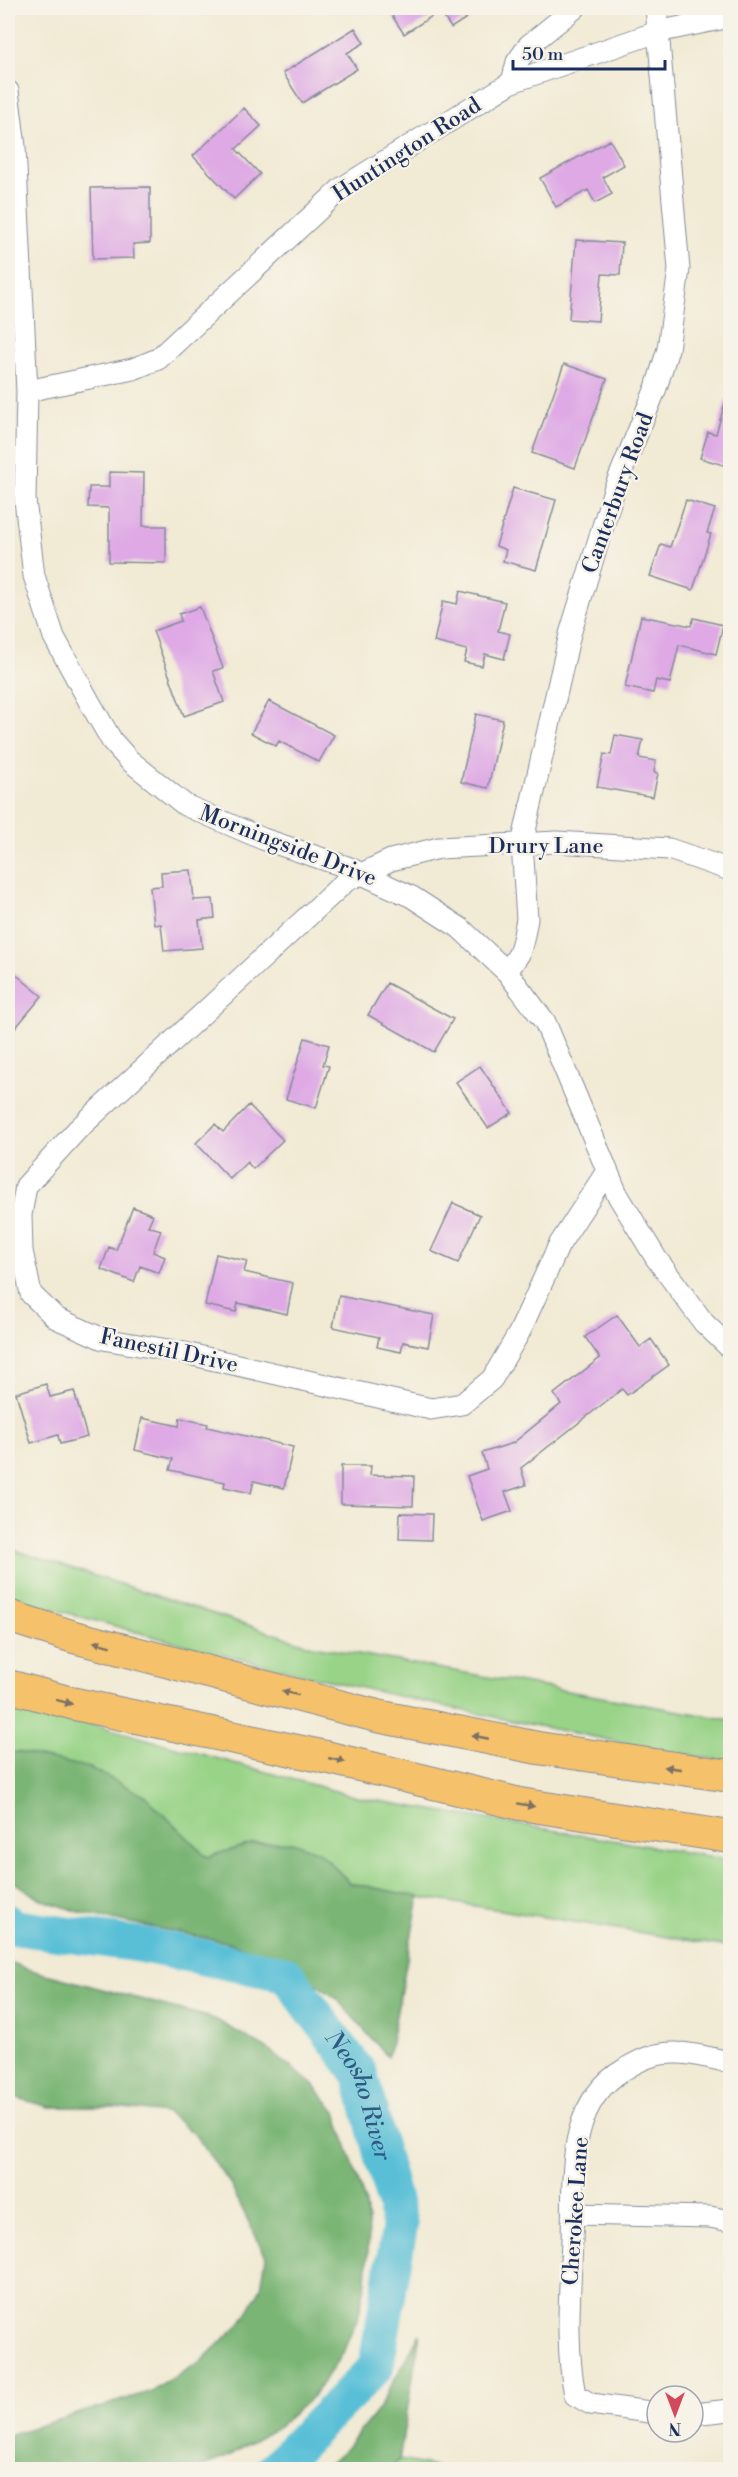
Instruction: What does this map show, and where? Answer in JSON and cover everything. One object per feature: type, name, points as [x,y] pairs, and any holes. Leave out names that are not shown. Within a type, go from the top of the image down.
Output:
[{"type":"highway","points":[[8,1616],[74,1636],[377,1716],[538,1748],[730,1776]]},
{"type":"highway","points":[[8,1686],[75,1704],[330,1758],[520,1804],[730,1837]]},
{"type":"street","points":[[512,82],[517,62],[529,45],[575,8]]},
{"type":"street","name":"Canterbury Road","points":[[507,972],[519,954],[527,919],[522,844],[570,634],[614,490],[656,388],[668,349],[679,269],[656,8]]},
{"type":"street","name":"Huntington Road","points":[[27,392],[133,369],[158,359],[342,188],[512,82],[657,32],[730,17]]},
{"type":"street","name":"Morningside Drive","points":[[8,91],[15,147],[27,392],[25,500],[34,576],[54,637],[112,741],[129,760],[185,805],[263,839],[362,873],[412,897],[460,928],[507,972],[545,1022],[617,1194],[656,1258],[704,1323],[730,1348]]},
{"type":"street","name":"Drury Lane","points":[[362,873],[391,860],[440,848],[557,842],[669,849],[730,870]]},
{"type":"street","name":"Fanestil Drive","points":[[362,873],[346,881],[94,1114],[26,1186],[21,1215],[22,1251],[31,1294],[56,1318],[103,1339],[180,1352],[431,1409],[462,1404],[492,1379],[519,1332],[559,1245],[607,1171]]},
{"type":"street","name":"Cherokee Lane","points":[[645,2411],[591,2404],[575,2395],[570,2372],[570,2349],[576,2144],[589,2103],[608,2079],[645,2057],[676,2053],[730,2062]]},
{"type":"street","points":[[573,2214],[710,2217],[730,2221]]},
{"type":"street","points":[[705,2413],[730,2410]]},
{"type":"green space","points":[[8,1548],[313,1646],[730,1720],[730,1762],[404,1698],[139,1633],[8,1596]]},
{"type":"green space","points":[[8,1701],[361,1798],[730,1860],[730,1947],[419,1897],[350,1883],[320,1853],[254,1843],[207,1857],[145,1796],[18,1752],[8,1754]]},
{"type":"green space","points":[[18,1752],[90,1768],[145,1796],[207,1857],[254,1843],[293,1842],[320,1853],[350,1883],[419,1897],[388,2057],[336,1998],[283,1961],[230,1943],[82,1913],[40,1899],[8,1878],[8,1754]]},
{"type":"green space","points":[[8,1961],[27,1969],[215,2019],[269,2050],[312,2084],[336,2112],[366,2205],[369,2233],[366,2281],[359,2314],[342,2355],[313,2396],[279,2426],[229,2456],[195,2469],[8,2469],[8,2435],[152,2391],[201,2361],[241,2323],[261,2288],[266,2257],[229,2182],[195,2135],[167,2113],[114,2107],[48,2107],[8,2095]]},
{"type":"green space","points":[[420,2333],[399,2460],[389,2469],[323,2469],[345,2450],[379,2408]]},
{"type":"green space","points":[[399,2460],[445,2469],[389,2470]]},
{"type":"building","points":[[387,8],[482,8],[451,28],[440,11],[404,34]]},
{"type":"building","points":[[355,28],[364,43],[347,53],[357,69],[302,103],[283,73]]},
{"type":"building","points":[[244,108],[261,126],[236,149],[260,174],[234,199],[193,156]]},
{"type":"building","points":[[610,140],[624,165],[603,177],[612,194],[595,203],[588,190],[556,207],[540,178]]},
{"type":"building","points":[[150,187],[150,243],[133,244],[134,258],[93,259],[91,188]]},
{"type":"building","points":[[576,240],[622,243],[620,275],[602,274],[598,321],[569,319]]},
{"type":"building","points":[[564,364],[607,379],[575,468],[532,453]]},
{"type":"building","points":[[726,399],[730,400],[730,467],[700,458],[708,432],[716,434]]},
{"type":"building","points":[[109,472],[144,473],[143,526],[166,526],[166,563],[109,562],[109,508],[88,507],[89,487],[109,487]]},
{"type":"building","points":[[513,488],[556,500],[536,570],[503,561],[506,550],[496,546]]},
{"type":"building","points":[[686,500],[715,509],[707,533],[711,534],[693,590],[650,576],[661,544],[670,547]]},
{"type":"building","points":[[460,591],[505,602],[498,631],[510,634],[504,659],[485,654],[482,666],[464,662],[467,650],[434,642],[443,601],[457,604]]},
{"type":"building","points":[[200,607],[223,668],[213,671],[224,702],[184,716],[153,631],[181,621],[179,614]]},
{"type":"building","points":[[641,616],[691,626],[694,618],[723,625],[716,654],[679,645],[670,683],[656,680],[653,693],[625,687]]},
{"type":"building","points":[[269,701],[334,735],[319,762],[279,741],[276,746],[251,733]]},
{"type":"building","points":[[476,714],[503,720],[488,788],[461,782]]},
{"type":"building","points":[[615,735],[643,740],[639,758],[656,761],[654,772],[658,773],[653,797],[597,787],[604,754],[611,755]]},
{"type":"building","points":[[191,870],[194,900],[213,899],[215,918],[199,920],[202,948],[164,951],[161,924],[154,925],[150,887],[162,886],[161,872]]},
{"type":"building","points":[[8,968],[42,996],[8,1037]]},
{"type":"building","points":[[387,983],[453,1019],[434,1052],[368,1015]]},
{"type":"building","points":[[305,1038],[329,1045],[323,1065],[329,1066],[316,1108],[286,1099]]},
{"type":"building","points":[[480,1066],[512,1113],[488,1128],[456,1082]]},
{"type":"building","points":[[249,1105],[283,1140],[253,1169],[247,1162],[230,1179],[196,1143],[215,1124],[223,1132]]},
{"type":"building","points":[[453,1203],[480,1215],[458,1263],[431,1251]]},
{"type":"building","points":[[133,1207],[153,1215],[148,1226],[161,1230],[153,1252],[165,1257],[159,1273],[140,1266],[134,1282],[101,1269],[109,1247],[116,1250]]},
{"type":"building","points":[[216,1254],[247,1261],[244,1272],[293,1283],[287,1314],[238,1303],[236,1312],[205,1305]]},
{"type":"building","points":[[339,1296],[434,1315],[428,1347],[403,1342],[401,1352],[377,1347],[379,1337],[333,1327]]},
{"type":"building","points":[[617,1315],[640,1347],[651,1339],[669,1365],[627,1395],[622,1389],[521,1468],[526,1485],[505,1492],[512,1511],[483,1521],[467,1476],[487,1469],[482,1453],[513,1443],[561,1404],[554,1394],[600,1358],[585,1337]]},
{"type":"building","points":[[46,1384],[50,1397],[74,1391],[87,1437],[60,1444],[58,1435],[31,1443],[16,1393]]},
{"type":"building","points":[[142,1418],[179,1426],[180,1418],[208,1424],[207,1427],[293,1447],[284,1488],[254,1481],[251,1493],[224,1487],[225,1482],[170,1470],[173,1459],[135,1450]]},
{"type":"building","points":[[341,1466],[371,1466],[370,1475],[414,1476],[413,1506],[341,1504]]},
{"type":"building","points":[[400,1513],[432,1514],[431,1540],[399,1539]]},
{"type":"waterway","name":"Neosho River","points":[[8,1922],[13,1927],[142,1945],[286,1974],[360,2074],[400,2225],[376,2367],[272,2470]]}]
